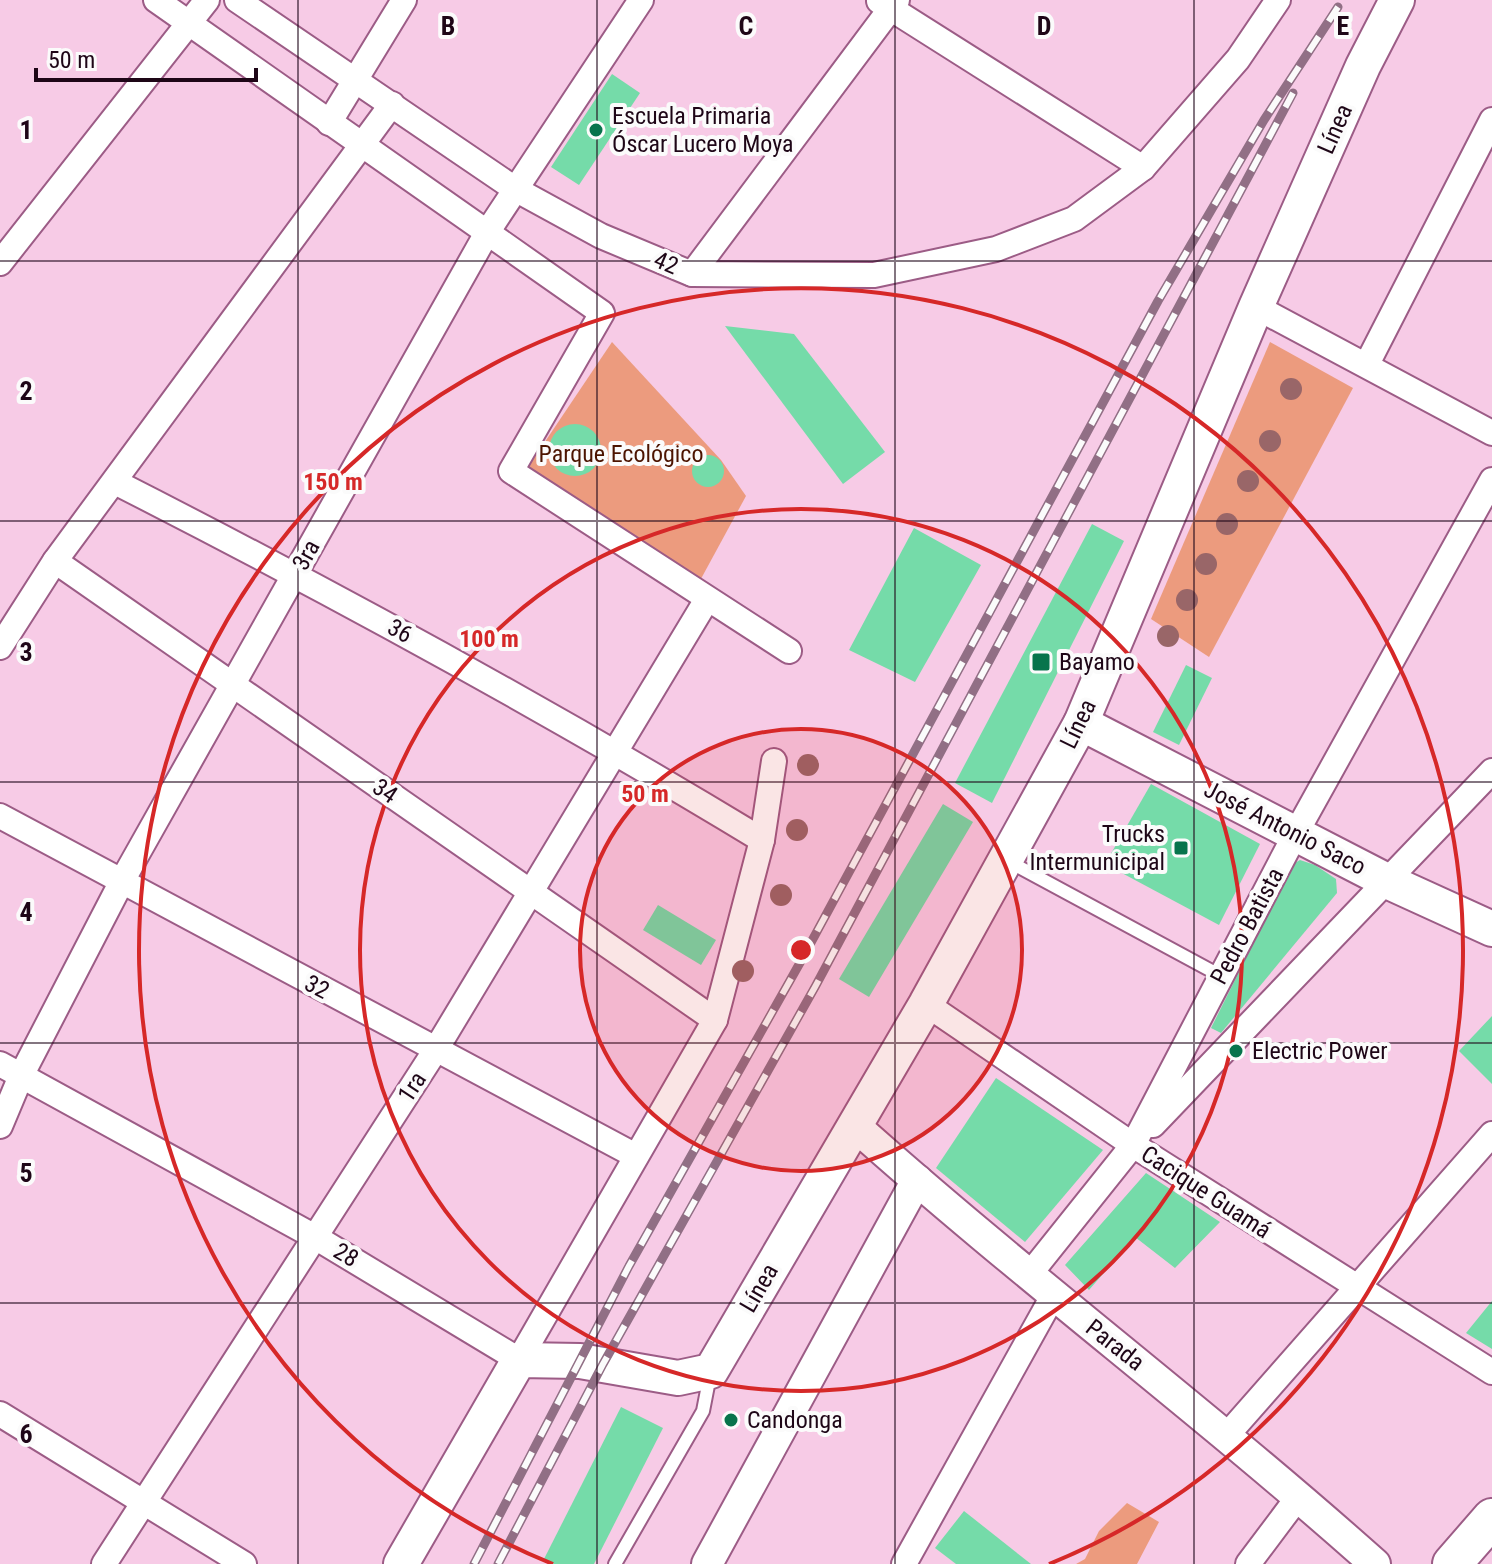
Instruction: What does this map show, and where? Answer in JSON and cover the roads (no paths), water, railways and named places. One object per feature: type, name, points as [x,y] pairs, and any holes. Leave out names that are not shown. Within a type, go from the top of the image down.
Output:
[{"type":"main road","name":"Línea","points":[[711,1371],[926,1004],[1081,723],[1256,307],[1363,66],[1397,0]]},
{"type":"main road","name":"José Antonio Saco","points":[[1081,723],[1389,882],[1492,929]]},
{"type":"main road","points":[[401,1564],[519,1360],[580,1361],[678,1378],[711,1371]]},
{"type":"main road","points":[[1452,1564],[1492,1518]]},
{"type":"street","points":[[156,0],[602,313],[511,471],[706,601],[789,651]]},
{"type":"street","points":[[0,263],[207,0]]},
{"type":"street","name":"42","points":[[237,0],[515,189],[601,236],[692,274],[874,275],[996,249],[1074,219],[1143,168],[1238,59],[1278,0]]},
{"type":"street","points":[[329,123],[404,0]]},
{"type":"street","name":"3ra","points":[[0,1126],[10,1070],[122,881],[488,231],[641,0]]},
{"type":"street","points":[[692,274],[888,3],[1143,168]]},
{"type":"street","points":[[0,647],[55,561],[392,104]]},
{"type":"street","points":[[1367,364],[1492,120]]},
{"type":"street","points":[[1256,307],[1492,433]]},
{"type":"street","name":"Pedro Batista","points":[[1029,1275],[1133,1145],[1296,833],[1492,480]]},
{"type":"street","name":"36","points":[[115,482],[295,573],[617,752],[762,840]]},
{"type":"street","name":"34","points":[[55,561],[715,1020]]},
{"type":"street","name":"1ra","points":[[104,1564],[435,1051],[706,601]]},
{"type":"street","points":[[519,1360],[715,1020],[762,840],[774,761]]},
{"type":"street","points":[[1133,1145],[1389,882],[1492,771]]},
{"type":"street","name":"32","points":[[0,816],[636,1156]]},
{"type":"street","name":"Cacique Guamá","points":[[926,1004],[1133,1145],[1492,1372]]},
{"type":"street","name":"28","points":[[10,1070],[315,1237],[519,1360]]},
{"type":"street","name":"Parada","points":[[854,1125],[1053,1296],[1228,1434],[1375,1564]]},
{"type":"street","points":[[1228,1434],[1492,1134]]},
{"type":"street","points":[[707,1564],[917,1180]]},
{"type":"street","points":[[904,1564],[1053,1296]]},
{"type":"street","points":[[0,1414],[244,1564]]},
{"type":"street","points":[[1248,1564],[1299,1496]]},
{"type":"lane","points":[[1004,859],[1221,976]]},
{"type":"lane","points":[[615,1564],[703,1411],[711,1371]]},
{"type":"railway","points":[[474,1564],[629,1266],[801,961],[1158,301],[1264,120],[1338,7]]},
{"type":"railway","points":[[498,1564],[603,1364],[815,987],[1293,93]]},
{"type":"place","name":"Escuela Primaria Óscar Lucero Moya","points":[[596,130]]},
{"type":"place","name":"Bayamo","points":[[1041,662]]},
{"type":"place","name":"Trucks Intermunicipal","points":[[1181,848]]},
{"type":"place","name":"Electric Power","points":[[1236,1051]]},
{"type":"place","name":"Candonga","points":[[731,1420]]},
{"type":"park label","name":"Parque Ecológico","points":[[621,454]]}]
